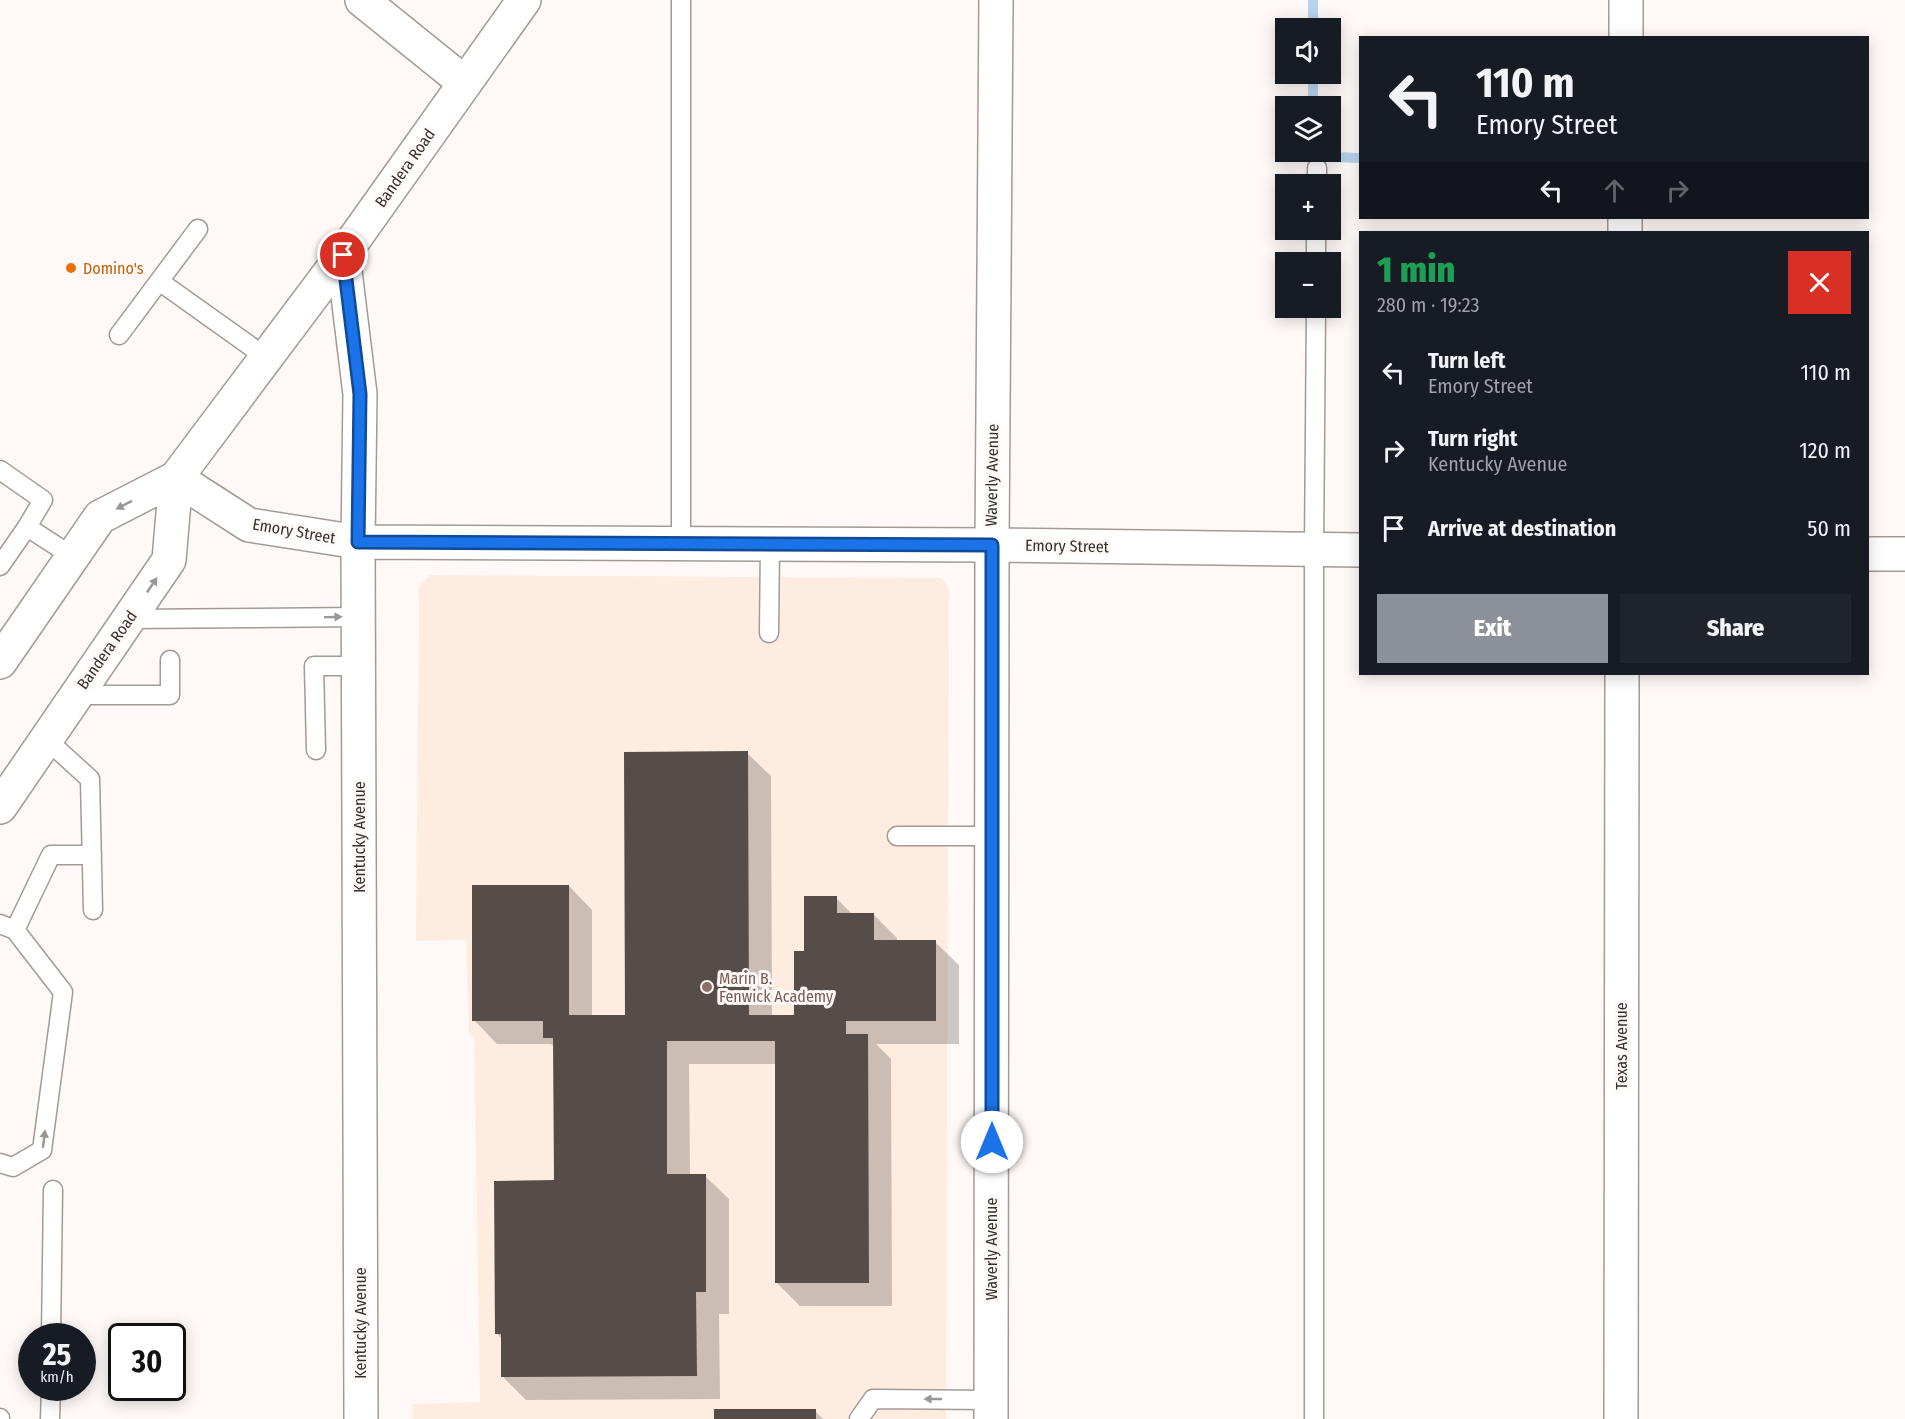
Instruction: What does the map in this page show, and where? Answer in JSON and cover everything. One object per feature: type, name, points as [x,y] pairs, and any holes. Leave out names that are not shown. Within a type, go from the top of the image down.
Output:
[{"type":"street","points":[[362,0],[465,83]]},
{"type":"street","name":"Bandera Road","points":[[1,660],[100,517],[176,478],[343,255],[524,0]]},
{"type":"street","name":"Waverly Avenue","points":[[992,1409],[991,837],[996,0]]},
{"type":"street","points":[[1626,0],[1626,36]]},
{"type":"street","name":"Kentucky Avenue","points":[[343,255],[360,394],[358,617],[361,1419]]},
{"type":"street","name":"Bandera Road","points":[[0,807],[169,560],[176,478]]},
{"type":"street","name":"Emory Street","points":[[176,478],[249,525],[358,542],[992,545],[1359,550]]},
{"type":"street","points":[[1869,554],[1905,554]]},
{"type":"street","name":"Texas Avenue","points":[[1621,1419],[1622,675]]},
{"type":"lane","points":[[681,0],[681,544]]},
{"type":"lane","points":[[119,335],[198,229]]},
{"type":"lane","points":[[159,281],[267,358]]},
{"type":"lane","points":[[1314,1419],[1316,318]]},
{"type":"lane","points":[[0,470],[43,500],[27,527],[2,560]]},
{"type":"lane","points":[[27,527],[72,556]]},
{"type":"lane","points":[[769,633],[770,544]]},
{"type":"lane","points":[[128,619],[358,617]]},
{"type":"lane","points":[[76,695],[170,695],[170,660]]},
{"type":"lane","points":[[316,750],[314,666],[359,666]]},
{"type":"lane","points":[[46,739],[90,778],[93,910]]},
{"type":"lane","points":[[897,836],[991,837]]},
{"type":"lane","points":[[0,1163],[13,1167],[42,1150],[63,992],[8,927],[51,855],[92,855]]},
{"type":"lane","points":[[51,1323],[53,1190]]},
{"type":"lane","points":[[859,1419],[873,1399],[992,1409]]},
{"type":"lane","points":[[51,1401],[51,1419]]},
{"type":"shaded area","name":"Marin B. Fenwick Academy","points":[[430,575],[942,578],[949,589],[946,1419],[413,1419],[413,1404],[480,1402],[474,1040],[469,1032],[466,940],[416,941],[419,586]]},
{"type":"building","points":[[748,751],[749,1015],[794,1015],[794,951],[804,951],[804,896],[837,896],[837,913],[874,913],[874,940],[936,940],[936,1021],[846,1021],[846,1034],[868,1034],[869,1283],[775,1283],[775,1041],[667,1041],[667,1174],[706,1174],[706,1292],[696,1292],[697,1376],[501,1377],[501,1334],[495,1334],[494,1181],[554,1180],[553,1038],[543,1038],[543,1021],[472,1021],[472,885],[569,885],[569,1015],[625,1015],[624,752]]},
{"type":"building","points":[[714,1409],[816,1409],[816,1419],[714,1419]]},
{"type":"waterway","points":[[1313,0],[1313,18]]},
{"type":"waterway","points":[[1313,84],[1313,96]]},
{"type":"waterway","points":[[1341,157],[1359,158]]},
{"type":"place","name":"Domino's","points":[[71,268]]},
{"type":"place","name":"Marin B. Fenwick Academy","points":[[707,987]]},
{"type":"route","points":[[343,255],[360,394],[358,542],[992,545],[992,1142]]}]
